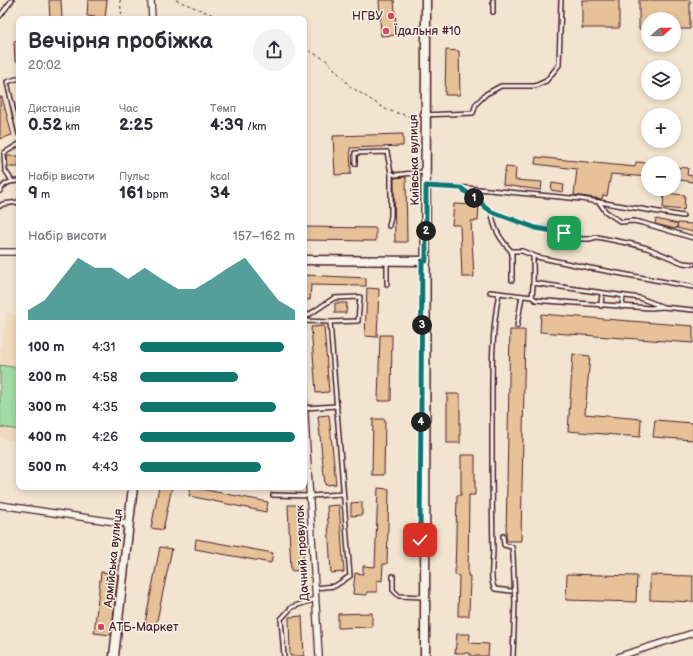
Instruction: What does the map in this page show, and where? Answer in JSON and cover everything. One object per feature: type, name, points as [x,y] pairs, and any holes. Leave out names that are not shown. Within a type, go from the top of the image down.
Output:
[{"type":"main road","name":"Київська вулиця","points":[[421,656],[424,261],[426,186],[423,115],[422,0]]},
{"type":"main road","name":"Київська вулиця","points":[[424,261],[422,172],[426,0]]},
{"type":"main road","points":[[307,260],[424,261]]},
{"type":"main road","name":"Армійська вулиця","points":[[114,656],[133,490]]},
{"type":"main road","name":"Київська вулиця","points":[[422,596],[425,656]]},
{"type":"street","points":[[151,0],[152,16]]},
{"type":"street","points":[[0,252],[16,252]]},
{"type":"street","name":"Дачний провулок","points":[[307,452],[319,656]]},
{"type":"street","points":[[0,505],[129,524]]},
{"type":"street","points":[[620,656],[693,633]]},
{"type":"lane","points":[[0,16],[12,0]]},
{"type":"lane","points":[[493,0],[493,12]]},
{"type":"lane","points":[[423,115],[473,114],[476,104],[486,94],[500,86],[535,86],[546,81],[559,66],[561,0]]},
{"type":"lane","points":[[16,79],[7,82],[16,121]]},
{"type":"lane","points":[[12,181],[5,170],[4,152],[16,146]]},
{"type":"lane","points":[[356,164],[355,153],[387,152],[391,172],[391,216],[389,226]]},
{"type":"lane","points":[[391,172],[396,175],[422,172]]},
{"type":"lane","points":[[0,192],[3,185],[16,181]]},
{"type":"lane","points":[[426,186],[558,196],[683,216]]},
{"type":"lane","points":[[461,188],[492,212],[536,228],[548,229],[581,239],[589,240],[597,238],[640,246],[683,263],[693,264]]},
{"type":"lane","points":[[0,206],[3,204],[16,202]]},
{"type":"lane","points":[[599,202],[605,210],[621,222],[634,221],[693,238]]},
{"type":"lane","points":[[492,212],[493,224],[504,243],[511,250],[512,280]]},
{"type":"lane","points":[[511,250],[522,251],[533,256],[590,268],[693,287]]},
{"type":"lane","points":[[532,297],[534,283],[532,274],[533,256]]},
{"type":"lane","points":[[387,261],[387,284]]},
{"type":"lane","points":[[534,283],[640,298],[664,307]]},
{"type":"lane","points":[[490,292],[532,297],[536,300],[601,306],[650,308],[664,307],[693,310]]},
{"type":"lane","points":[[499,293],[495,329],[492,386],[492,582],[495,589],[512,591]]},
{"type":"lane","points":[[601,306],[602,293]]},
{"type":"lane","points":[[518,326],[522,296]]},
{"type":"lane","points":[[622,307],[623,296]]},
{"type":"lane","points":[[307,316],[334,298],[360,297],[358,321],[307,321]]},
{"type":"lane","points":[[315,588],[335,586],[350,576],[330,322]]},
{"type":"lane","points":[[307,408],[336,406]]},
{"type":"lane","points":[[273,495],[310,496],[343,494]]},
{"type":"lane","points":[[503,536],[504,545],[512,547],[513,555],[515,603],[513,656]]},
{"type":"lane","points":[[394,576],[393,590],[399,596],[422,596]]},
{"type":"lane","points":[[284,656],[281,618],[292,607],[316,599]]},
{"type":"path","points":[[120,0],[122,16]]},
{"type":"path","points":[[176,0],[216,16]]},
{"type":"path","points":[[307,50],[326,60],[351,87],[387,110],[411,117],[423,115]]},
{"type":"shaded area","points":[[7,312],[16,316],[16,441],[0,438],[0,356]]},
{"type":"green space","points":[[0,365],[16,368],[16,430],[0,427]]},
{"type":"building","points":[[49,0],[61,0],[62,16],[50,16]]},
{"type":"building","points":[[88,0],[107,0],[105,16],[87,16]]},
{"type":"building","points":[[379,0],[394,0],[397,35],[381,36]]},
{"type":"building","points":[[582,0],[619,0],[619,28],[582,28]]},
{"type":"building","points":[[639,0],[690,0],[690,29],[681,29],[681,12],[641,12],[641,29],[639,29]]},
{"type":"building","points":[[14,41],[16,41],[16,61],[15,61]]},
{"type":"building","points":[[446,50],[459,51],[460,95],[445,95]]},
{"type":"building","points":[[0,97],[2,97],[12,135],[0,139]]},
{"type":"building","points":[[403,134],[403,146],[350,148],[351,174],[335,175],[333,136]]},
{"type":"building","points":[[7,156],[16,156],[16,167],[8,167]]},
{"type":"building","points":[[536,157],[635,167],[636,162],[641,162],[641,176],[611,174],[607,196],[603,195],[602,199],[574,195],[577,169],[535,164]]},
{"type":"building","points":[[506,167],[516,168],[515,180],[542,182],[541,190],[503,185]]},
{"type":"building","points":[[681,168],[688,168],[687,175],[693,176],[693,182],[681,180]]},
{"type":"building","points":[[406,177],[407,242],[395,242],[394,178]]},
{"type":"building","points":[[552,183],[564,185],[563,192],[551,190]]},
{"type":"building","points":[[685,195],[684,210],[663,208],[664,196]]},
{"type":"building","points":[[454,204],[479,205],[478,221],[471,221],[474,277],[462,277],[460,225],[452,225]]},
{"type":"building","points":[[656,219],[678,224],[676,229],[655,224]]},
{"type":"building","points":[[678,223],[693,224],[693,232],[677,228]]},
{"type":"building","points":[[307,227],[376,228],[376,241],[307,240]]},
{"type":"building","points":[[307,275],[366,278],[366,286],[311,285],[310,300],[307,300]]},
{"type":"building","points":[[367,288],[379,289],[377,337],[365,336]]},
{"type":"building","points":[[335,303],[347,303],[346,313],[335,313]]},
{"type":"building","points":[[541,314],[693,326],[693,343],[540,332]]},
{"type":"building","points":[[324,326],[329,392],[316,393],[311,327]]},
{"type":"building","points":[[510,330],[525,330],[521,541],[507,541],[506,537]]},
{"type":"building","points":[[380,335],[392,335],[391,401],[378,401]]},
{"type":"building","points":[[573,354],[590,356],[585,414],[641,419],[640,437],[568,431]]},
{"type":"building","points":[[447,394],[460,394],[460,443],[447,443]]},
{"type":"building","points":[[329,415],[336,484],[325,485],[318,416]]},
{"type":"building","points":[[373,419],[385,419],[384,475],[372,475]]},
{"type":"building","points":[[655,420],[693,423],[693,440],[653,437]]},
{"type":"building","points":[[461,455],[475,455],[475,495],[469,495],[469,616],[458,616],[459,576],[455,575],[457,495],[461,495]]},
{"type":"building","points":[[378,488],[389,489],[387,564],[383,564],[382,581],[377,580],[377,592],[367,592],[367,595],[353,594],[355,573],[363,574],[363,566],[375,567]]},
{"type":"building","points":[[158,490],[171,490],[163,530],[151,528]]},
{"type":"building","points":[[190,490],[206,490],[268,502],[266,512],[189,496]]},
{"type":"building","points":[[362,502],[362,515],[351,516],[351,503]]},
{"type":"building","points":[[288,505],[300,505],[304,570],[291,571]]},
{"type":"building","points":[[339,505],[344,572],[331,573],[327,506]]},
{"type":"building","points":[[196,539],[273,553],[271,563],[195,549]]},
{"type":"building","points":[[160,547],[172,549],[156,625],[145,623]]},
{"type":"building","points":[[101,572],[118,574],[111,635],[94,633]]},
{"type":"building","points":[[567,574],[637,576],[636,602],[566,600]]},
{"type":"building","points":[[650,575],[693,576],[693,602],[650,600]]},
{"type":"building","points":[[372,613],[372,627],[338,628],[338,614]]},
{"type":"building","points":[[302,616],[304,656],[290,656],[289,617]]},
{"type":"building","points":[[457,634],[470,634],[469,643],[489,644],[488,656],[470,656],[470,653],[455,653]]},
{"type":"place","name":"НГВУ","points":[[391,16]]},
{"type":"place","name":"Їдальня #10","points":[[386,31]]},
{"type":"place","name":"АТБ-Маркет","points":[[101,627]]},
{"type":"route","points":[[420,540],[422,261],[426,261],[426,186],[461,188],[492,212],[504,215],[536,228],[564,233]]}]
